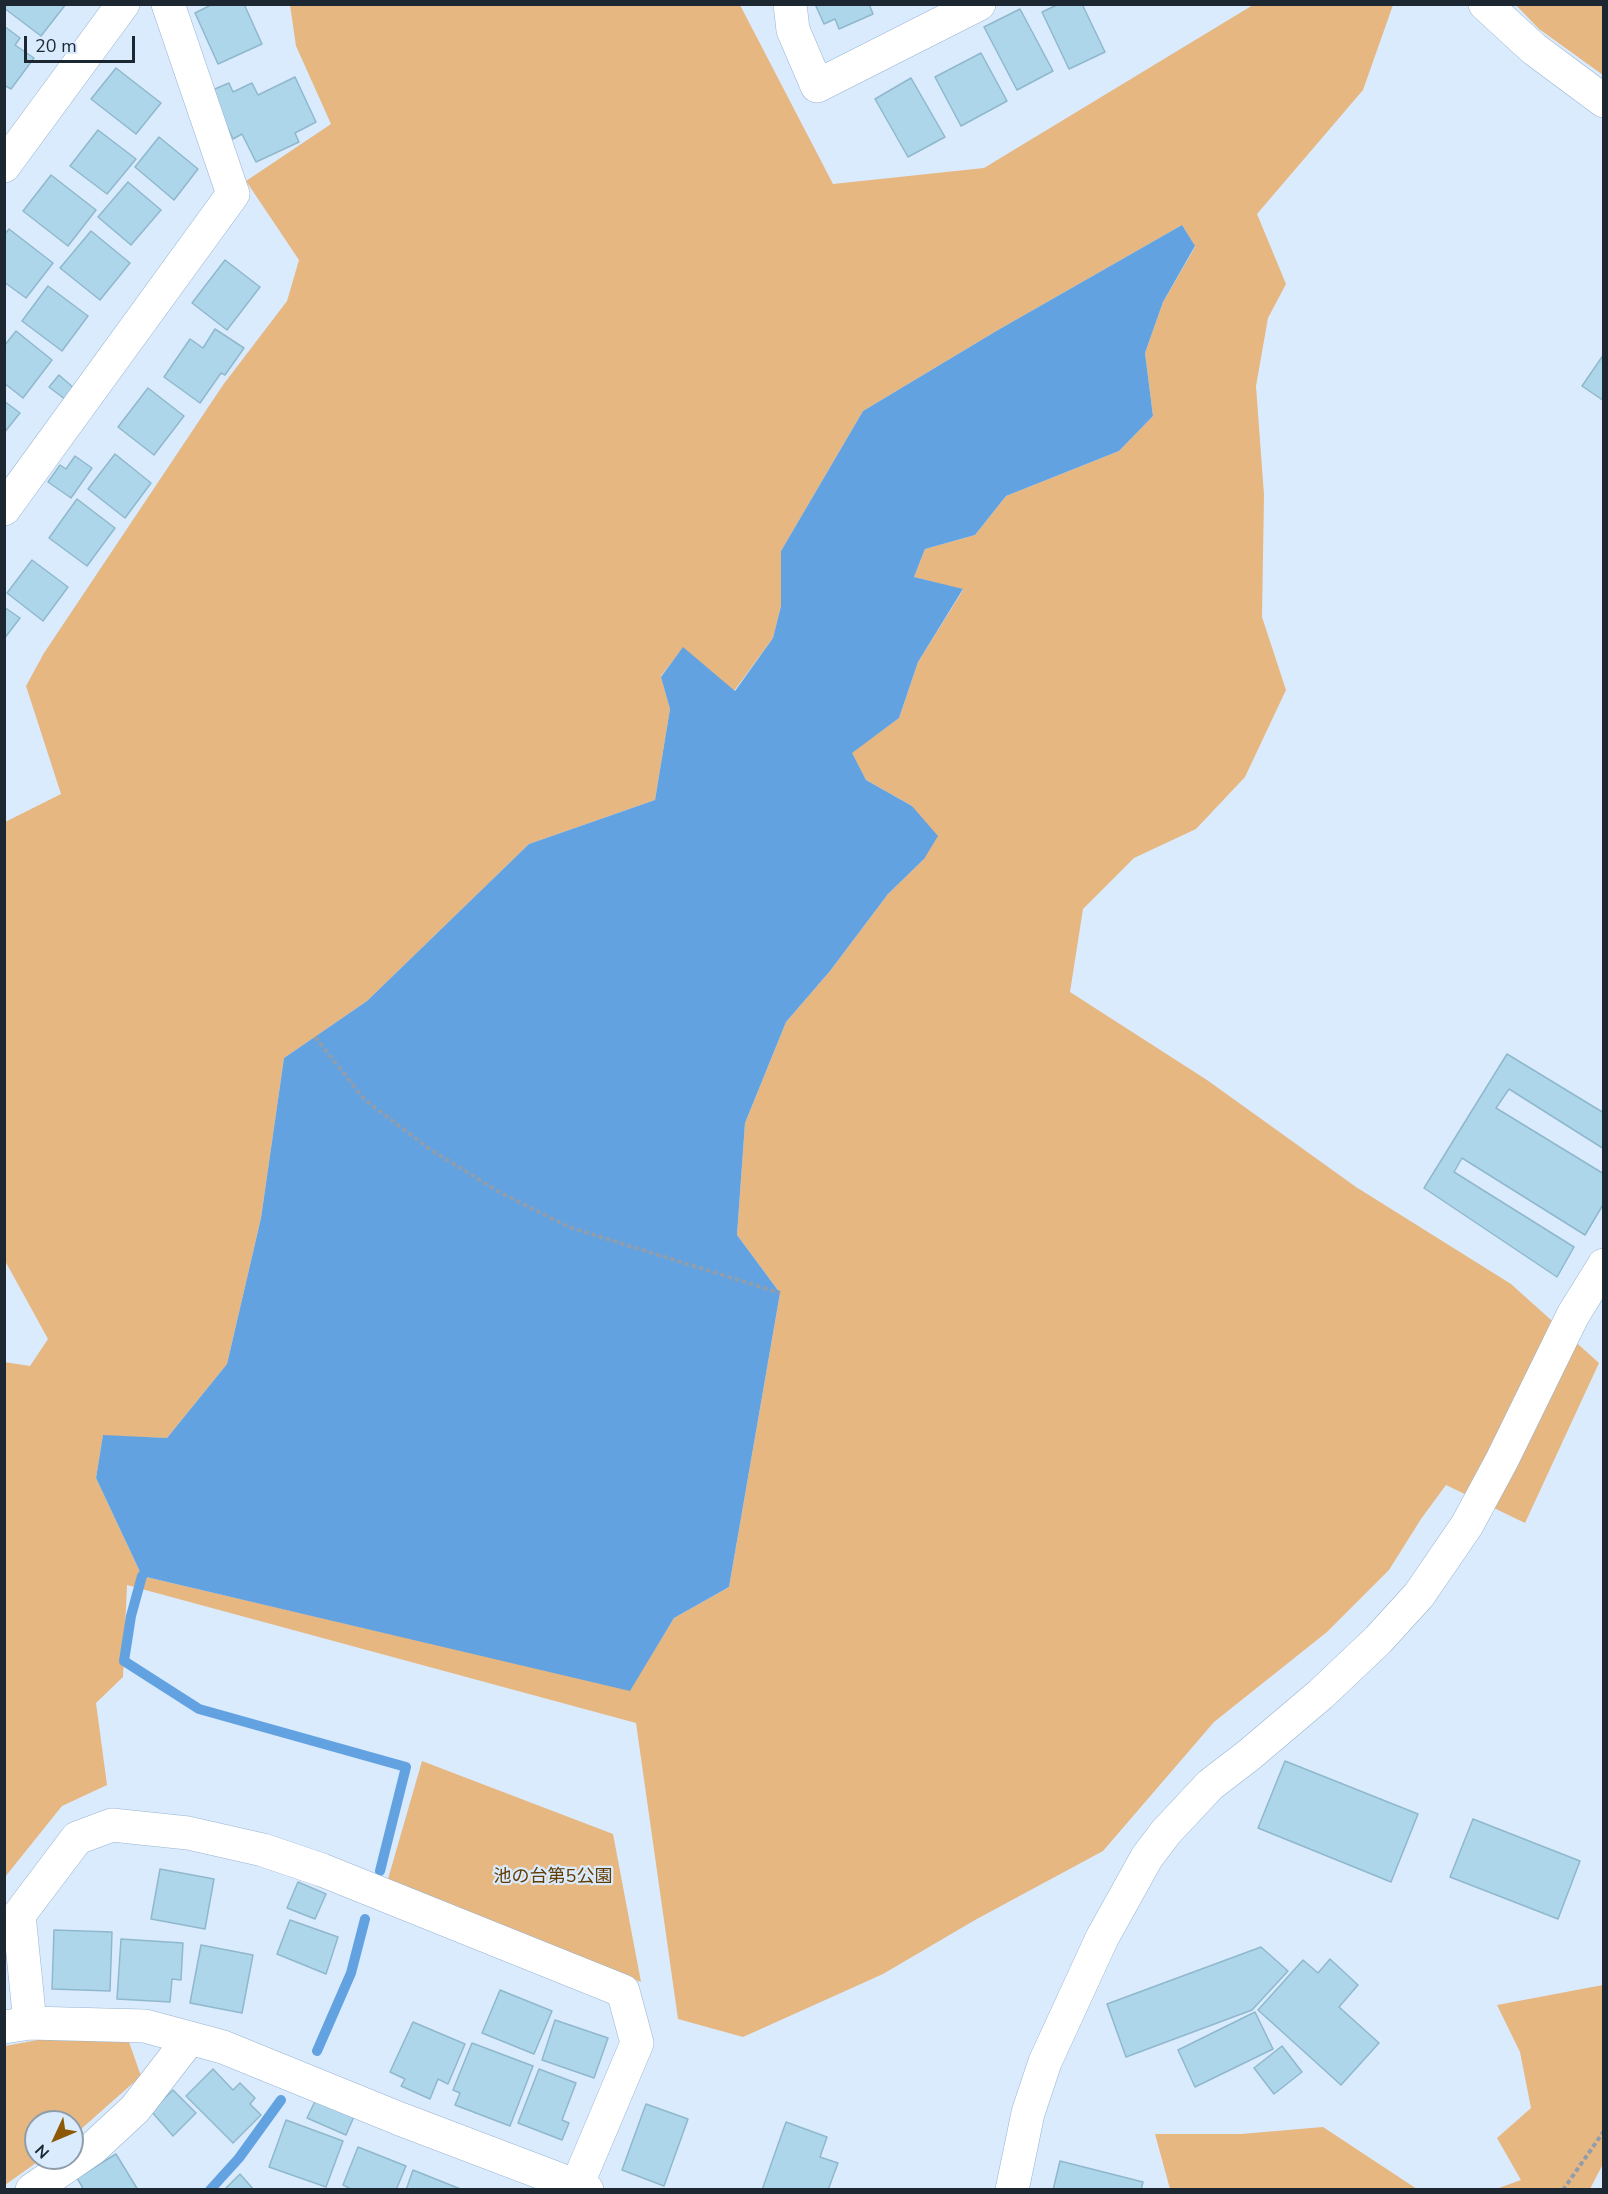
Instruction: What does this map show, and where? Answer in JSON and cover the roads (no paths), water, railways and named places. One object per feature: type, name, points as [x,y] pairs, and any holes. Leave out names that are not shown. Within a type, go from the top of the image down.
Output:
[{"type":"street","points":[[4,166],[123,4]]},
{"type":"street","points":[[4,509],[233,194],[168,4]]},
{"type":"street","points":[[790,4],[793,30],[817,86],[980,4]]},
{"type":"street","points":[[1485,4],[1534,50],[1604,101]]},
{"type":"street","points":[[1012,2190],[1028,2114],[1045,2062],[1102,1938],[1147,1857],[1166,1832],[1210,1785],[1321,1694],[1378,1640],[1419,1595],[1467,1525],[1502,1461],[1572,1315],[1604,1265]]},
{"type":"street","points":[[112,1825],[188,1833],[263,1850],[322,1870],[623,1991],[637,2043],[580,2188],[400,2119],[223,2047],[145,2026],[17,2025],[19,1915],[77,1838],[112,1825]]},
{"type":"street","points":[[32,2190],[93,2148],[135,2109],[190,2038]]},
{"type":"water","points":[[1182,225],[1195,246],[1163,302],[1145,353],[1153,416],[1119,451],[1006,496],[975,535],[925,549],[914,577],[963,589],[918,662],[899,718],[852,753],[866,780],[912,806],[938,836],[924,859],[888,894],[830,971],[786,1022],[745,1123],[737,1235],[780,1293],[729,1587],[674,1618],[630,1691],[142,1576],[96,1478],[103,1435],[167,1438],[227,1364],[261,1218],[284,1058],[367,1001],[529,844],[655,800],[670,709],[661,677],[683,647],[735,691],[773,638],[781,606],[781,551],[863,411],[998,330]]},
{"type":"waterway","points":[[152,1565],[142,1576],[131,1616],[124,1661],[199,1709],[406,1767],[380,1871]]},
{"type":"waterway","points":[[317,2051],[351,1973],[365,1919]]},
{"type":"waterway","points":[[210,2190],[239,2158],[281,2100]]},
{"type":"park label","name":"池の台第5公園","points":[[553,1878]]}]
